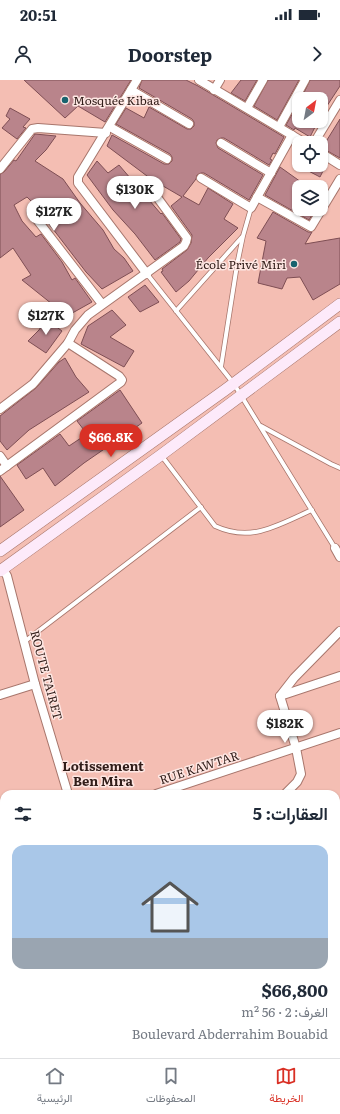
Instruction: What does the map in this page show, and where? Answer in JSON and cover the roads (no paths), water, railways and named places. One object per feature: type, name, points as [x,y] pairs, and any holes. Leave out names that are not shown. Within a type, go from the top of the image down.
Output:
[{"type":"main road","points":[[0,551],[234,384],[340,304]]},
{"type":"main road","points":[[1,568],[161,455],[340,322]]},
{"type":"street","points":[[137,80],[108,130],[78,177],[78,182],[147,274]]},
{"type":"street","points":[[199,80],[292,135],[251,208],[201,178]]},
{"type":"street","points":[[214,90],[220,80]]},
{"type":"street","points":[[247,108],[263,80]]},
{"type":"street","points":[[278,127],[305,80]]},
{"type":"street","points":[[131,90],[189,124]]},
{"type":"street","points":[[318,136],[340,100]]},
{"type":"street","points":[[0,169],[32,129],[38,128],[108,130],[167,159]]},
{"type":"street","points":[[221,143],[271,173]]},
{"type":"street","points":[[328,157],[340,165]]},
{"type":"street","points":[[257,197],[311,227],[340,180]]},
{"type":"street","points":[[0,409],[33,384],[68,343],[82,321],[102,304],[147,274],[184,246],[187,238],[154,193]]},
{"type":"street","points":[[31,212],[102,304]]},
{"type":"street","points":[[0,456],[3,468],[121,382],[122,380],[119,376],[68,343]]},
{"type":"street","points":[[335,548],[340,557]]},
{"type":"street","name":"ROUTE TAIRET","points":[[1,568],[6,576],[35,684],[67,790]]},
{"type":"street","points":[[280,696],[294,678],[340,631]]},
{"type":"street","points":[[280,696],[340,676]]},
{"type":"street","points":[[0,695],[35,684]]},
{"type":"street","points":[[280,696],[296,748],[301,774],[298,782],[289,790]]},
{"type":"street","name":"RUE KAWTAR","points":[[168,790],[340,733]]},
{"type":"lane","points":[[221,367],[243,236],[251,208]]},
{"type":"lane","points":[[176,311],[243,236]]},
{"type":"lane","points":[[147,274],[242,395],[335,548]]},
{"type":"lane","points":[[261,426],[340,468]]},
{"type":"lane","points":[[161,455],[215,526],[234,532],[250,533],[260,531],[312,510]]},
{"type":"lane","points":[[24,642],[201,508]]},
{"type":"place","name":"Mosquée Kibaa","points":[[65,100]]},
{"type":"place","name":"École Privé Miri","points":[[294,264]]},
{"type":"district","name":"Lotissement Ben Mira","points":[[103,772]]}]
